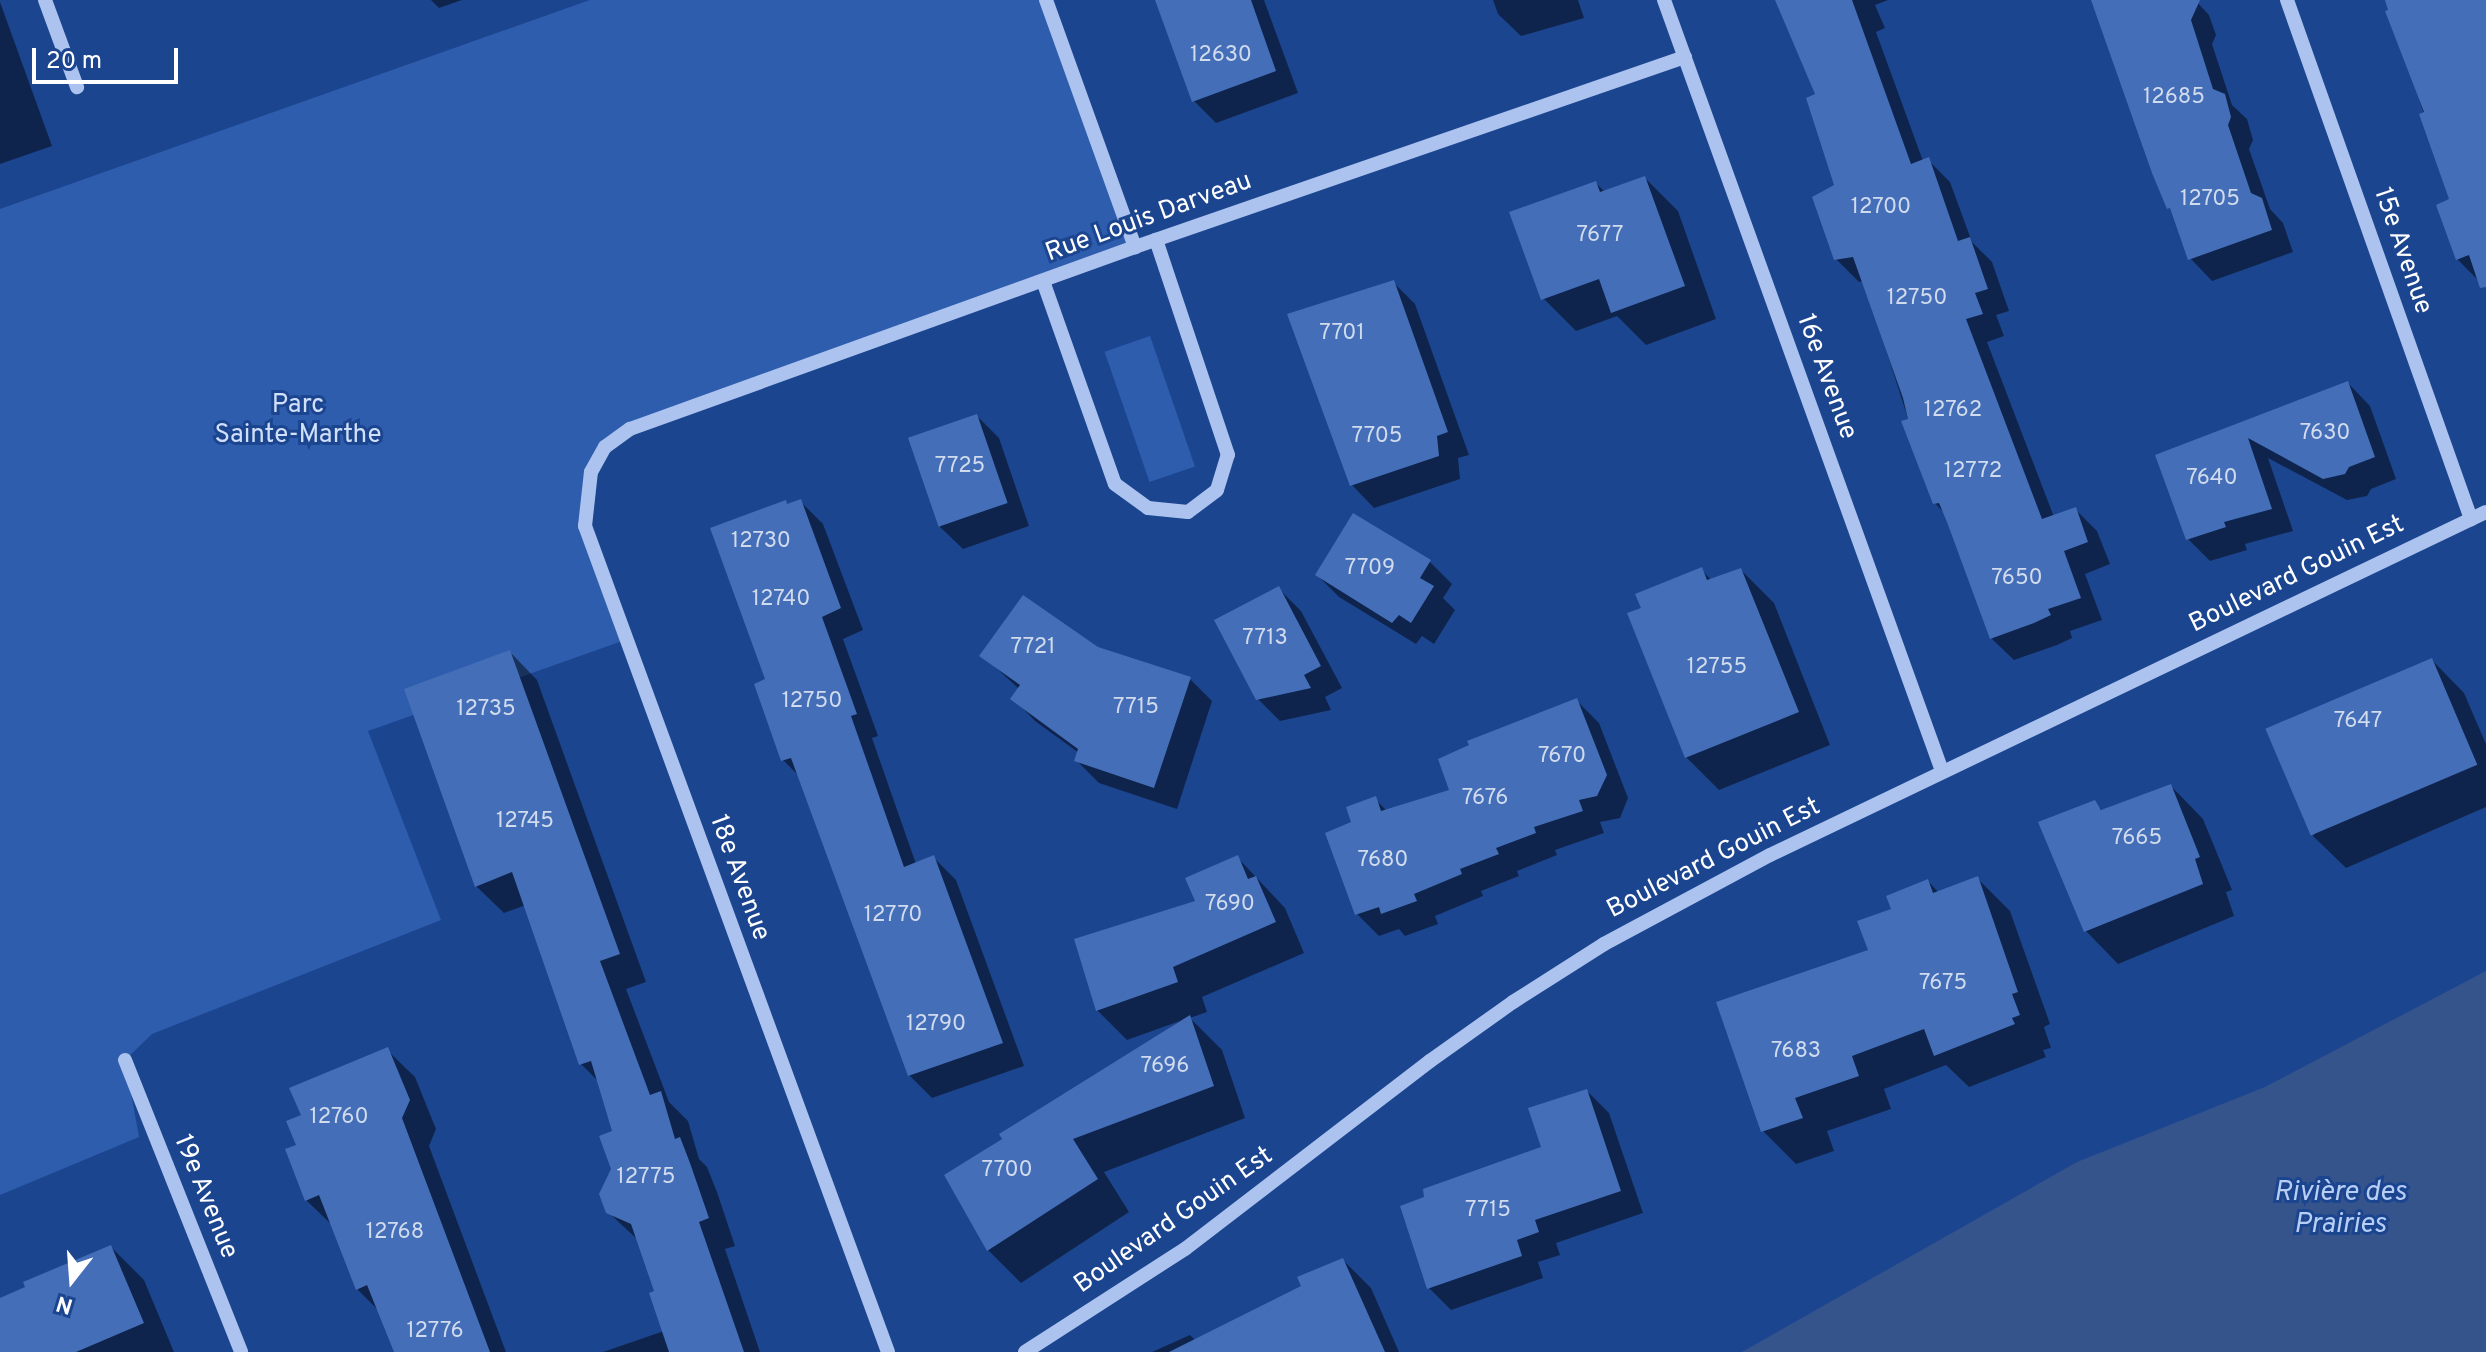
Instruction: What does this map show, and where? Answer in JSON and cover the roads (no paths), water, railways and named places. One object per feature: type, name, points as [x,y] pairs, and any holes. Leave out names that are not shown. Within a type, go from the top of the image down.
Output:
[{"type":"street","points":[[45,0],[77,87]]},
{"type":"street","points":[[1046,0],[1135,247]]},
{"type":"street","name":"16e Avenue","points":[[1664,0],[1942,771]]},
{"type":"street","name":"15e Avenue","points":[[2287,0],[2471,519]]},
{"type":"street","name":"Rue Louis Darveau","points":[[630,429],[1135,247],[1685,57]]},
{"type":"street","points":[[1043,281],[1115,484],[1148,508],[1188,512],[1217,490],[1228,455],[1156,240]]},
{"type":"street","name":"18e Avenue","points":[[630,429],[605,447],[591,472],[585,526],[888,1352]]},
{"type":"street","name":"Boulevard Gouin Est","points":[[1025,1352],[1185,1249],[1430,1061],[1565,968],[1770,855],[2486,512]]},
{"type":"street","name":"19e Avenue","points":[[125,1060],[241,1352]]},
{"type":"water","name":"Rivière des Prairies","points":[[2486,971],[2486,1352],[1742,1352],[2077,1162],[2265,1087]]},
{"type":"park label","name":"Parc Sainte-Marthe","points":[[298,421]]}]
